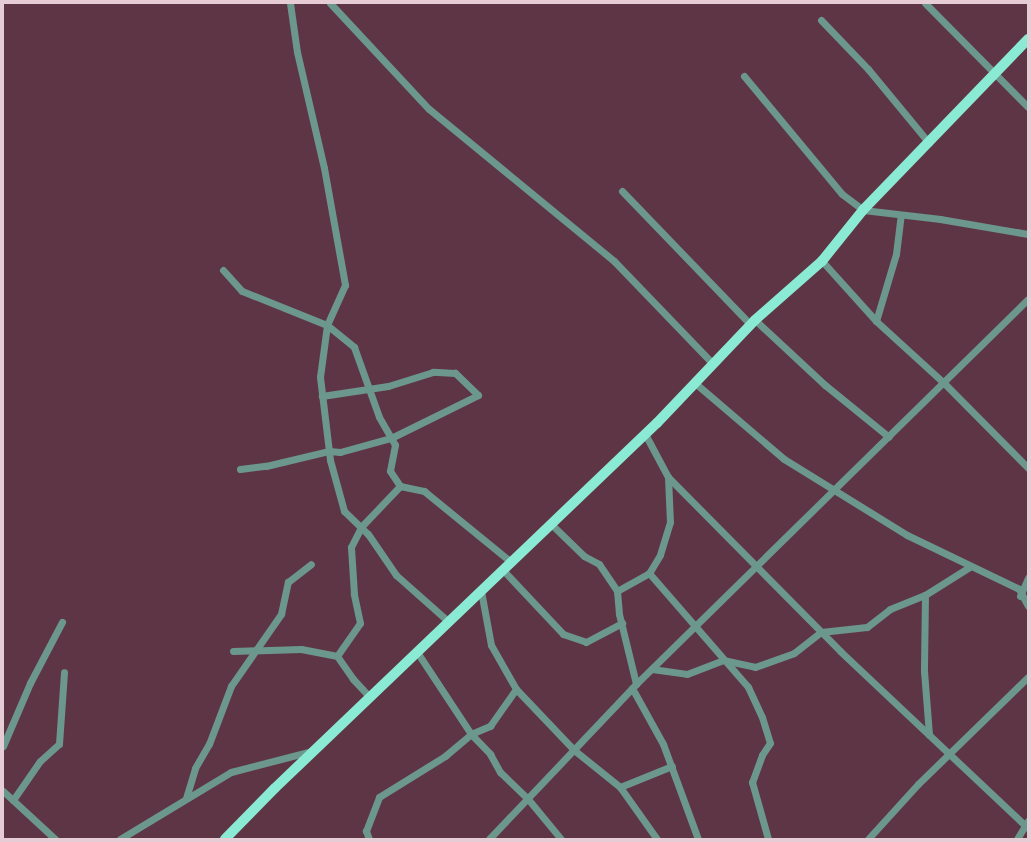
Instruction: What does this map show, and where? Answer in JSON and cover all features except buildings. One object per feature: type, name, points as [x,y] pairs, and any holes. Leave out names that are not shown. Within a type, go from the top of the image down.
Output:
[{"type":"main road","points":[[225,839],[370,697],[645,434],[753,322],[822,261],[863,210],[1028,39]]},
{"type":"street","points":[[290,3],[297,52],[324,168],[345,285],[327,325],[320,377],[329,451],[344,511],[361,527],[396,575],[449,622]]},
{"type":"street","points":[[330,3],[429,109],[614,261],[713,364]]},
{"type":"street","points":[[925,3],[994,75],[1028,107]]},
{"type":"street","points":[[821,20],[868,69],[929,142]]},
{"type":"street","points":[[744,76],[842,194],[863,210],[1028,234]]},
{"type":"street","points":[[622,191],[753,322],[825,385],[889,437]]},
{"type":"street","points":[[876,321],[896,254],[901,215]]},
{"type":"street","points":[[822,261],[876,321],[944,383],[1028,468]]},
{"type":"street","points":[[223,270],[242,292],[327,325],[354,347],[368,390],[395,446],[390,471],[400,486],[424,491],[511,562]]},
{"type":"street","points":[[489,839],[634,686],[1028,299]]},
{"type":"street","points":[[240,469],[266,466],[329,451],[340,452],[391,438],[478,395],[455,373],[433,372],[407,381],[368,390],[322,396]]},
{"type":"street","points":[[695,383],[784,459],[833,492],[907,535],[1019,589],[1020,596],[1028,606]]},
{"type":"street","points":[[645,434],[668,477],[758,565],[821,632],[949,754],[1027,825],[1016,839]]},
{"type":"street","points":[[617,591],[650,573],[660,555],[670,522],[668,477]]},
{"type":"street","points":[[337,656],[360,623],[354,594],[351,547],[361,527],[400,486]]},
{"type":"street","points":[[552,524],[584,556],[599,564],[617,591],[634,686],[663,744],[698,839]]},
{"type":"street","points":[[186,798],[195,768],[209,744],[231,686],[281,614],[288,582],[311,564]]},
{"type":"street","points":[[652,669],[687,674],[723,660],[755,667],[794,653],[821,632],[867,627],[890,609],[925,595],[971,566]]},
{"type":"street","points":[[503,570],[563,634],[586,642],[622,623]]},
{"type":"street","points":[[650,573],[723,660],[748,687],[770,743],[762,755],[752,782],[768,839]]},
{"type":"street","points":[[1020,596],[1028,578]]},
{"type":"street","points":[[480,591],[491,645],[516,689],[574,750],[620,788],[657,839]]},
{"type":"street","points":[[925,595],[924,671],[929,735]]},
{"type":"street","points":[[3,746],[30,683],[62,622]]},
{"type":"street","points":[[233,651],[301,649],[337,656],[353,679],[370,697]]},
{"type":"street","points":[[417,652],[471,734],[490,754],[500,772],[528,799],[561,839]]},
{"type":"street","points":[[13,800],[40,761],[59,744],[64,672]]},
{"type":"street","points":[[868,839],[949,754],[1028,677]]},
{"type":"street","points":[[369,839],[366,831],[379,797],[445,756],[471,734],[490,726],[516,689]]},
{"type":"street","points":[[120,839],[231,772],[314,751]]},
{"type":"street","points":[[620,788],[672,766]]},
{"type":"street","points":[[3,791],[55,839]]}]
